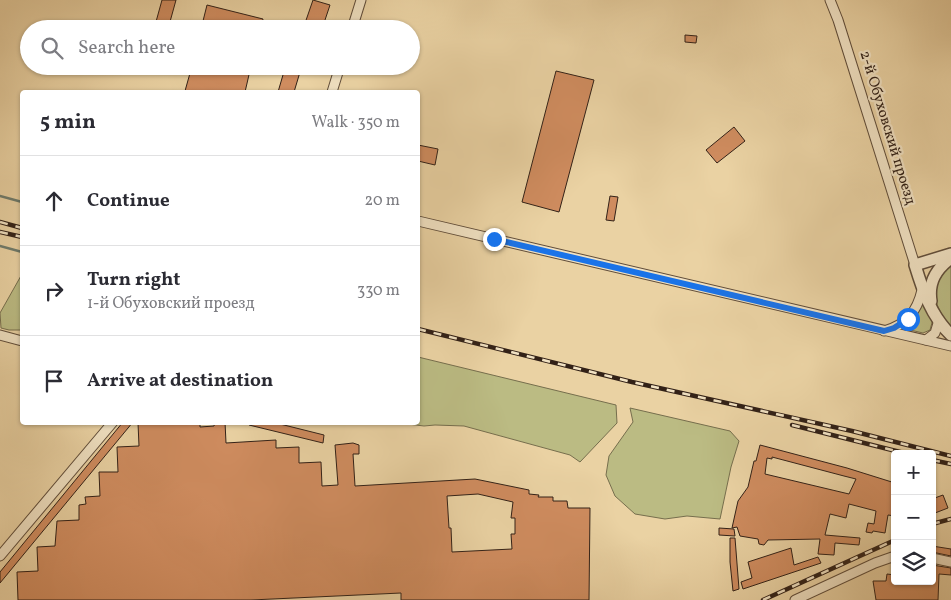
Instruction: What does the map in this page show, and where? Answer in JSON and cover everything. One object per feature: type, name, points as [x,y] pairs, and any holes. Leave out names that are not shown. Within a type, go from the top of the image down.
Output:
[{"type":"street","points":[[355,20],[361,0]]},
{"type":"street","name":"2-й Обуховский проезд","points":[[830,0],[838,20],[915,265]]},
{"type":"street","points":[[333,90],[337,75]]},
{"type":"street","points":[[420,221],[951,346]]},
{"type":"street","points":[[951,254],[915,265],[922,290],[937,317],[951,334]]},
{"type":"street","points":[[926,340],[935,333],[937,317],[930,297],[932,280],[941,266],[951,258]]},
{"type":"street","points":[[884,331],[894,328],[908,319],[919,304],[922,290]]},
{"type":"street","points":[[0,335],[20,340]]},
{"type":"street","points":[[0,556],[110,425]]},
{"type":"street","points":[[795,600],[891,557]]},
{"type":"street","points":[[936,559],[951,562]]},
{"type":"green space","points":[[951,262],[951,327],[942,315],[936,302],[935,287],[940,273]]},
{"type":"green space","points":[[20,278],[20,330],[1,328],[0,313]]},
{"type":"green space","points":[[923,303],[933,319],[930,330],[923,333],[902,328]]},
{"type":"green space","points":[[420,357],[616,405],[617,423],[580,462],[570,455],[464,426],[416,425],[420,425]]},
{"type":"green space","points":[[630,408],[730,431],[739,441],[731,467],[720,519],[687,516],[665,519],[635,514],[615,496],[606,475],[609,456],[633,422]]},
{"type":"building","points":[[162,0],[176,0],[170,20],[156,20]]},
{"type":"building","points":[[313,0],[330,5],[325,20],[306,20]]},
{"type":"building","points":[[207,5],[263,19],[263,20],[203,20]]},
{"type":"building","points":[[685,35],[697,36],[696,43],[685,42]]},
{"type":"building","points":[[556,71],[594,80],[559,212],[522,202]]},
{"type":"building","points":[[189,75],[249,75],[245,90],[185,90]]},
{"type":"building","points":[[283,75],[299,75],[295,90],[279,90]]},
{"type":"building","points":[[734,127],[745,141],[717,163],[706,150]]},
{"type":"building","points":[[420,145],[438,149],[435,165],[420,161]]},
{"type":"building","points":[[610,196],[618,197],[614,221],[606,220]]},
{"type":"building","points":[[121,425],[131,425],[0,583],[0,572]]},
{"type":"building","points":[[138,425],[200,425],[200,427],[225,425],[226,443],[276,440],[276,448],[299,447],[299,463],[321,462],[322,486],[338,485],[335,445],[353,443],[359,445],[359,454],[353,454],[355,486],[475,479],[529,490],[529,494],[539,495],[538,497],[553,497],[553,501],[567,501],[568,508],[590,508],[589,600],[401,600],[401,593],[251,600],[18,600],[17,572],[38,571],[37,547],[55,546],[57,521],[79,520],[79,505],[86,504],[85,497],[100,496],[99,472],[118,472],[117,447],[139,446]],"holes":[[[478,494],[513,502],[511,518],[515,518],[515,534],[511,534],[512,549],[452,552],[447,496]]]},
{"type":"building","points":[[249,425],[284,425],[324,435],[323,443]]},
{"type":"building","points":[[760,445],[891,482],[891,515],[888,515],[885,533],[866,532],[868,523],[874,524],[876,511],[849,504],[846,518],[830,514],[825,535],[860,538],[859,545],[835,543],[834,555],[818,554],[820,539],[768,540],[764,545],[759,544],[758,539],[740,536],[737,527],[732,528],[738,501],[748,487],[754,461],[756,461]],"holes":[[[772,457],[856,479],[849,494],[765,474],[767,458],[772,459]]]},
{"type":"building","points":[[943,495],[948,508],[936,513],[936,498]]},
{"type":"building","points":[[719,528],[734,529],[735,536],[719,535]]},
{"type":"building","points":[[730,538],[735,538],[739,589],[733,591],[730,562]]},
{"type":"building","points":[[936,547],[951,549],[951,556],[936,553]]},
{"type":"building","points":[[791,548],[794,565],[818,557],[821,563],[743,589],[741,582],[752,578],[748,562]]},
{"type":"building","points":[[936,566],[951,568],[951,575],[939,574],[938,600],[876,600],[873,581],[886,581],[887,574],[891,574],[891,585],[936,585]]},
{"type":"waterway","points":[[0,196],[20,201]]},
{"type":"waterway","points":[[0,246],[20,251]]},
{"type":"railway","points":[[0,222],[20,227]]},
{"type":"railway","points":[[0,232],[20,237]]},
{"type":"railway","points":[[420,329],[632,382],[852,431],[951,456]]},
{"type":"railway","points":[[792,425],[892,450]]},
{"type":"railway","points":[[936,461],[951,464]]},
{"type":"railway","points":[[936,523],[951,519]]},
{"type":"railway","points":[[763,600],[891,542]]},
{"type":"route","points":[[494,239],[884,331],[901,325],[908,319]]}]
